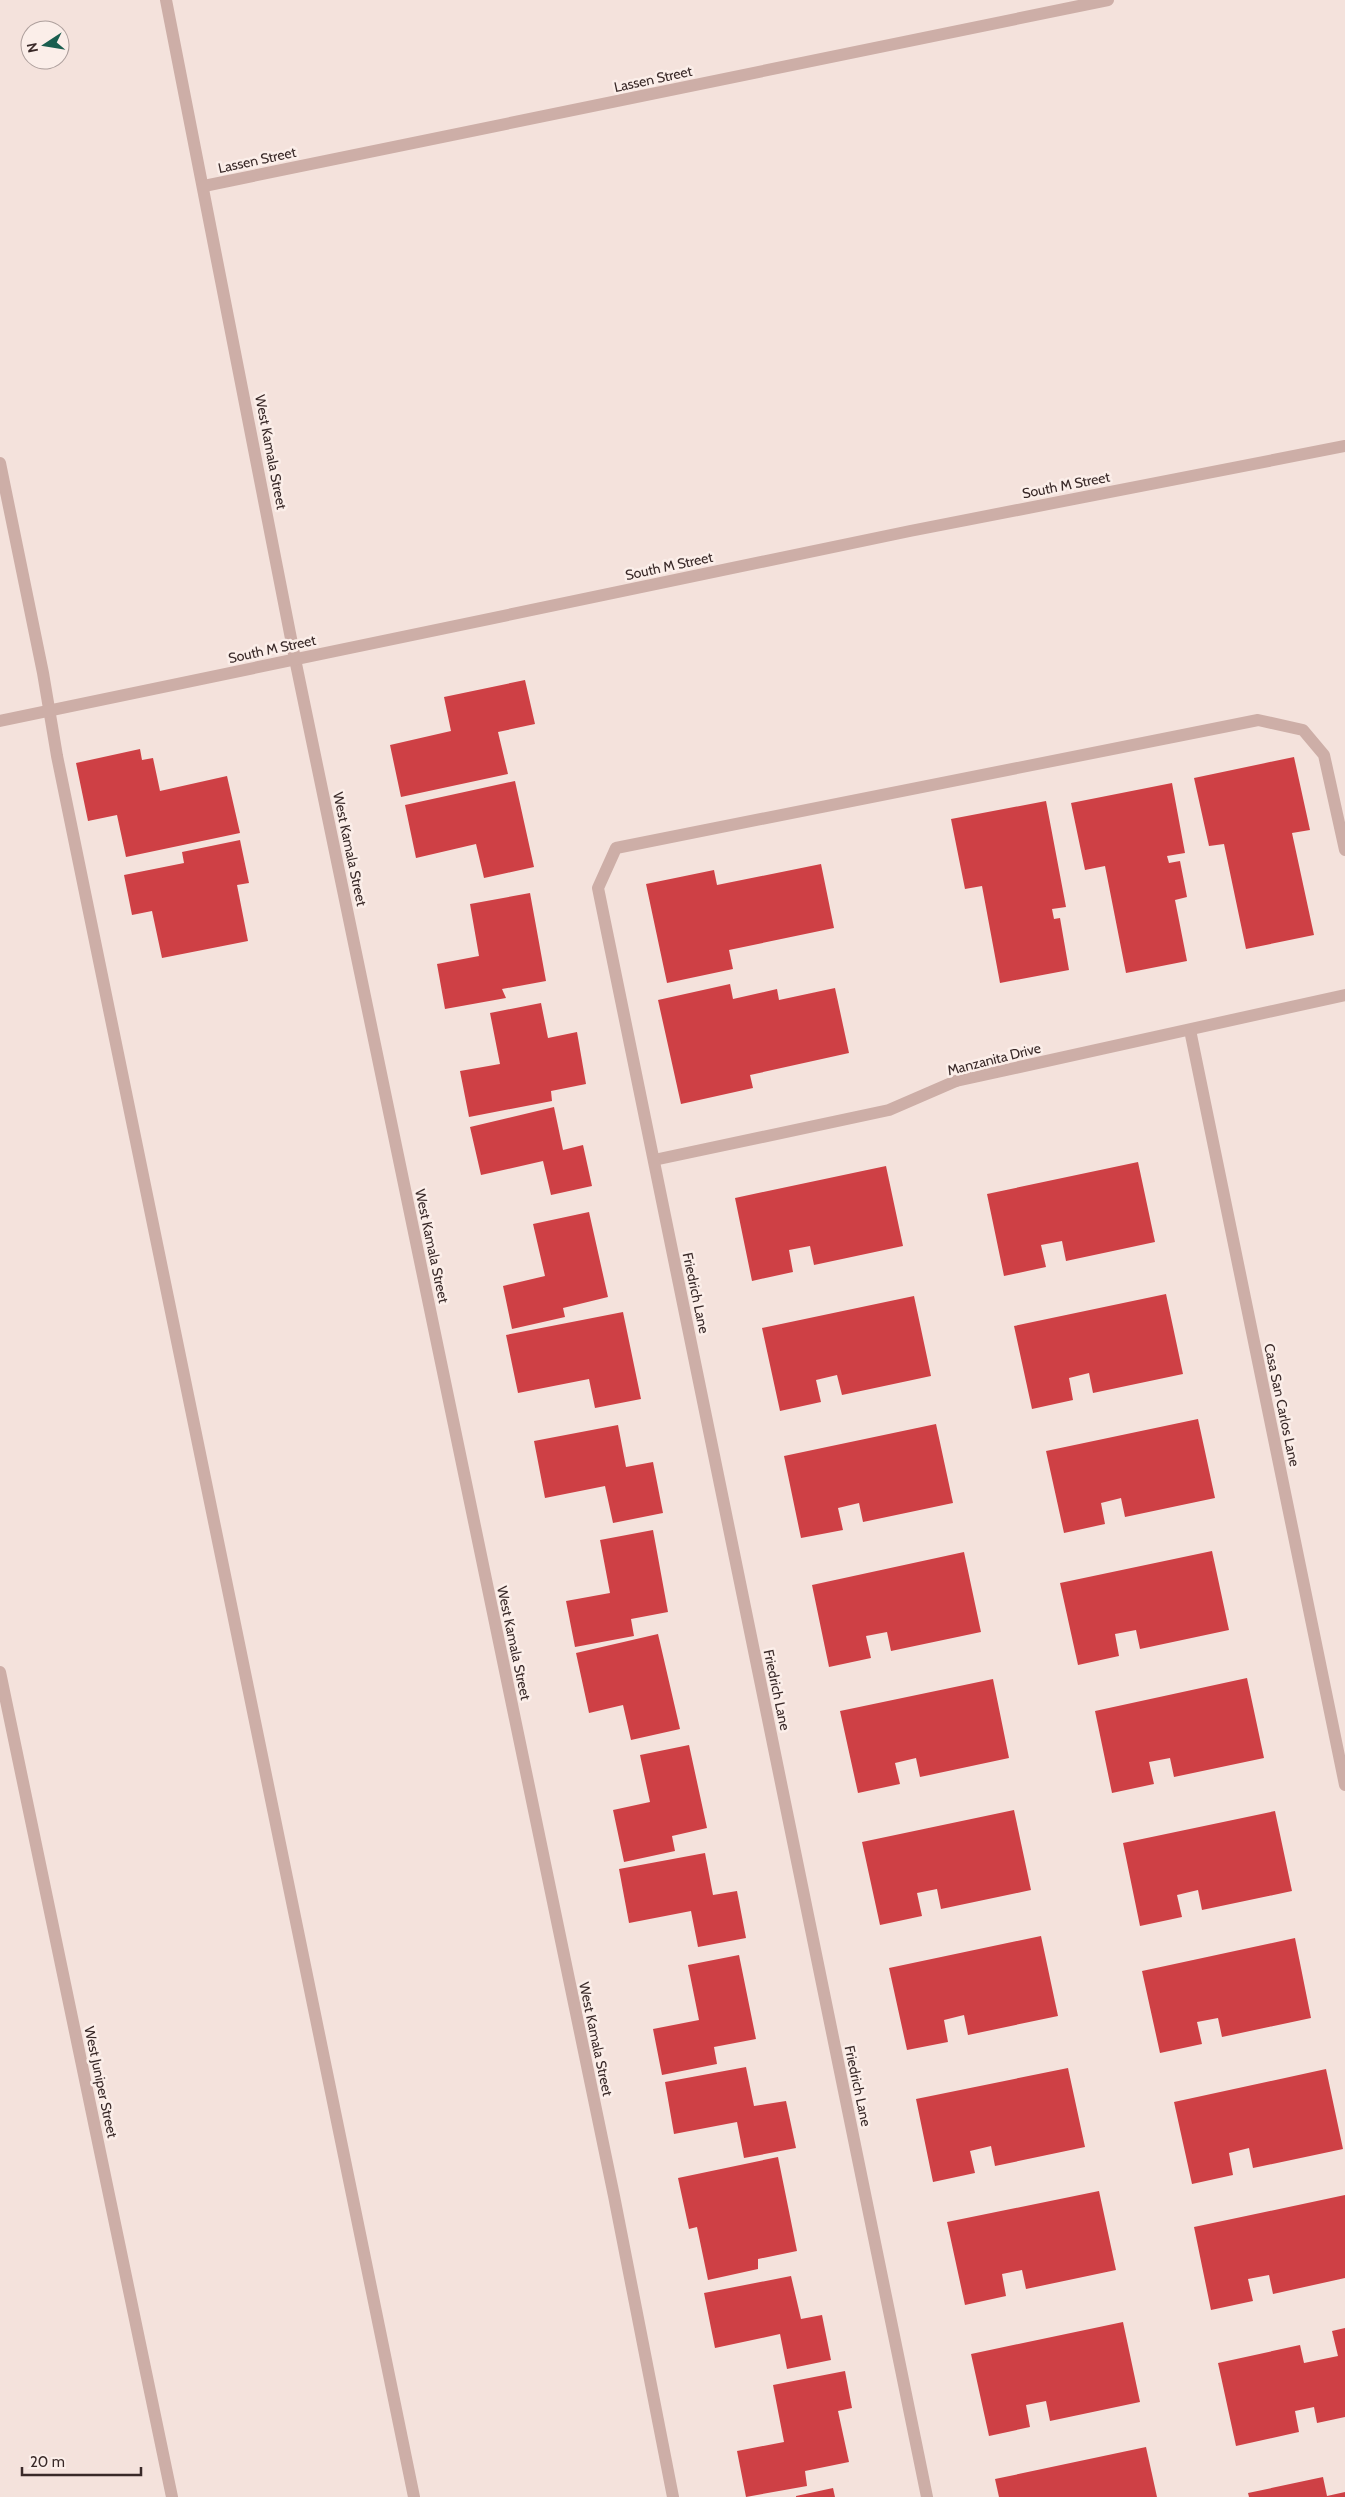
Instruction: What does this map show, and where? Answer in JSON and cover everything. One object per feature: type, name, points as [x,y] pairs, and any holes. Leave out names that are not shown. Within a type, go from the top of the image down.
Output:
[{"type":"street","name":"West Kamala Street","points":[[166,0],[204,186],[295,659],[610,2176],[673,2497]]},
{"type":"street","name":"Lassen Street","points":[[204,186],[1108,0]]},
{"type":"street","name":"South M Street","points":[[0,722],[920,529],[1345,446]]},
{"type":"street","points":[[0,463],[50,711],[57,756],[414,2497]]},
{"type":"street","name":"Friedrich Lane","points":[[927,2497],[598,888],[616,848],[1258,720],[1303,730],[1324,755],[1345,850]]},
{"type":"street","name":"Manzanita Drive","points":[[654,1160],[889,1110],[956,1081],[1345,995]]},
{"type":"street","name":"Casa San Carlos Lane","points":[[1190,1030],[1345,1785]]},
{"type":"street","name":"West Juniper Street","points":[[0,1672],[172,2497]]},
{"type":"building","points":[[525,680],[535,724],[498,732],[508,774],[401,797],[390,745],[451,731],[444,697]]},
{"type":"building","points":[[140,749],[142,760],[153,758],[160,791],[227,776],[240,833],[126,857],[117,815],[88,821],[76,763]]},
{"type":"building","points":[[1294,757],[1310,830],[1292,833],[1314,935],[1246,949],[1224,844],[1209,846],[1194,778]]},
{"type":"building","points":[[515,781],[534,867],[484,878],[476,844],[416,858],[405,805]]},
{"type":"building","points":[[1172,783],[1185,853],[1167,856],[1169,863],[1180,861],[1187,897],[1175,900],[1187,961],[1126,973],[1105,866],[1085,870],[1071,803]]},
{"type":"building","points":[[1046,801],[1066,907],[1052,909],[1054,919],[1060,918],[1069,970],[1000,983],[982,886],[965,889],[951,819]]},
{"type":"building","points":[[240,840],[249,883],[237,885],[248,941],[162,958],[152,911],[132,915],[124,875],[184,863],[182,852]]},
{"type":"building","points":[[821,864],[834,928],[729,950],[733,969],[667,983],[646,884],[714,870],[717,885]]},
{"type":"building","points":[[530,893],[546,981],[502,989],[506,998],[445,1009],[437,964],[479,956],[470,904]]},
{"type":"building","points":[[730,984],[733,999],[777,989],[779,1000],[835,988],[849,1053],[750,1075],[753,1088],[681,1104],[658,1000]]},
{"type":"building","points":[[541,1003],[548,1038],[577,1032],[586,1084],[551,1091],[552,1101],[469,1117],[460,1071],[500,1064],[490,1013]]},
{"type":"building","points":[[554,1107],[563,1150],[583,1145],[592,1186],[551,1195],[543,1161],[481,1175],[470,1127]]},
{"type":"building","points":[[1138,1162],[1155,1242],[1066,1261],[1062,1241],[1041,1245],[1046,1267],[1004,1276],[987,1194]]},
{"type":"building","points":[[886,1166],[903,1246],[814,1265],[810,1246],[789,1250],[793,1272],[752,1281],[735,1198]]},
{"type":"building","points":[[589,1212],[608,1297],[563,1308],[565,1317],[512,1329],[503,1286],[545,1276],[533,1224]]},
{"type":"building","points":[[1166,1294],[1183,1374],[1093,1393],[1089,1373],[1069,1378],[1073,1400],[1032,1409],[1014,1326]]},
{"type":"building","points":[[914,1296],[931,1376],[842,1395],[837,1375],[816,1380],[821,1402],[780,1411],[762,1328]]},
{"type":"building","points":[[623,1312],[641,1399],[595,1408],[589,1379],[518,1393],[506,1335]]},
{"type":"building","points":[[1198,1419],[1215,1498],[1125,1517],[1121,1498],[1101,1503],[1105,1524],[1064,1533],[1046,1451]]},
{"type":"building","points":[[936,1424],[953,1503],[863,1522],[859,1503],[838,1508],[843,1530],[801,1538],[784,1456]]},
{"type":"building","points":[[618,1425],[626,1467],[653,1462],[663,1513],[613,1523],[605,1486],[545,1498],[534,1441]]},
{"type":"building","points":[[653,1530],[668,1612],[631,1619],[634,1636],[575,1647],[566,1601],[610,1593],[600,1540]]},
{"type":"building","points":[[1212,1551],[1229,1630],[1140,1649],[1136,1630],[1115,1634],[1119,1656],[1078,1665],[1060,1583]]},
{"type":"building","points":[[964,1552],[981,1632],[891,1651],[887,1632],[866,1636],[871,1658],[829,1667],[812,1585]]},
{"type":"building","points":[[658,1634],[680,1729],[631,1740],[623,1705],[589,1713],[576,1653]]},
{"type":"building","points":[[1247,1678],[1264,1758],[1174,1777],[1170,1758],[1149,1762],[1154,1784],[1112,1793],[1095,1711]]},
{"type":"building","points":[[993,1679],[1009,1758],[920,1777],[916,1758],[895,1763],[900,1784],[858,1793],[840,1711]]},
{"type":"building","points":[[689,1745],[707,1828],[672,1836],[675,1851],[624,1862],[613,1810],[650,1802],[640,1755]]},
{"type":"building","points":[[1014,1810],[1031,1890],[941,1909],[937,1889],[917,1893],[922,1916],[880,1925],[862,1842]]},
{"type":"building","points":[[1275,1811],[1292,1891],[1202,1910],[1198,1890],[1177,1895],[1182,1917],[1140,1926],[1123,1843]]},
{"type":"building","points":[[705,1853],[713,1895],[737,1891],[746,1938],[698,1947],[691,1911],[629,1923],[619,1869]]},
{"type":"building","points":[[1041,1936],[1058,2016],[968,2035],[964,2015],[944,2020],[948,2042],[907,2050],[889,1968]]},
{"type":"building","points":[[1295,1938],[1311,2018],[1222,2037],[1218,2018],[1197,2022],[1202,2044],[1160,2053],[1142,1971]]},
{"type":"building","points":[[739,1955],[756,2039],[714,2047],[717,2064],[662,2075],[653,2029],[699,2020],[688,1965]]},
{"type":"building","points":[[746,2067],[754,2106],[786,2101],[796,2148],[744,2158],[737,2122],[674,2134],[665,2082]]},
{"type":"building","points":[[1068,2068],[1085,2147],[995,2166],[991,2146],[970,2151],[975,2173],[933,2182],[916,2099]]},
{"type":"building","points":[[1326,2069],[1343,2149],[1253,2168],[1249,2148],[1229,2153],[1233,2175],[1192,2184],[1174,2102]]},
{"type":"building","points":[[778,2157],[797,2251],[758,2259],[758,2269],[708,2280],[697,2227],[689,2229],[678,2178]]},
{"type":"building","points":[[1099,2191],[1116,2270],[1026,2289],[1022,2270],[1002,2274],[1006,2296],[965,2305],[947,2222]]},
{"type":"building","points":[[1345,2195],[1345,2278],[1273,2294],[1269,2275],[1248,2279],[1253,2301],[1211,2310],[1194,2227]]},
{"type":"building","points":[[791,2276],[801,2319],[822,2315],[831,2360],[787,2369],[780,2334],[715,2348],[704,2293]]},
{"type":"building","points":[[1123,2322],[1140,2402],[1050,2421],[1046,2401],[1026,2405],[1030,2427],[989,2436],[971,2354]]},
{"type":"building","points":[[1345,2328],[1345,2417],[1317,2423],[1314,2407],[1295,2411],[1299,2432],[1236,2446],[1218,2363],[1300,2345],[1304,2363],[1338,2356],[1332,2331]]},
{"type":"building","points":[[845,2371],[852,2408],[838,2411],[849,2462],[805,2471],[807,2486],[746,2497],[737,2451],[784,2442],[773,2385]]},
{"type":"building","points":[[1146,2447],[1157,2497],[999,2497],[995,2479]]},
{"type":"building","points":[[1323,2477],[1327,2496],[1345,2492],[1345,2497],[1249,2497],[1248,2493]]},
{"type":"building","points":[[833,2488],[835,2497],[796,2497],[796,2496]]}]
